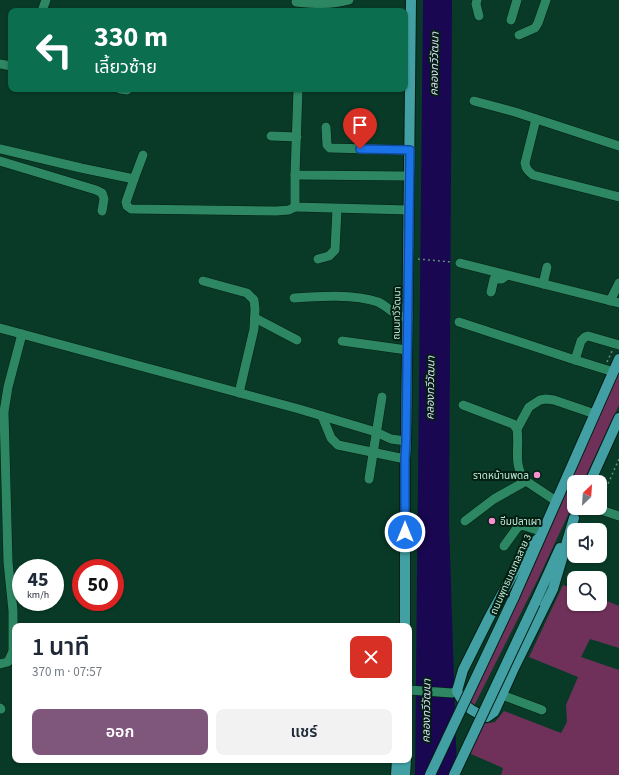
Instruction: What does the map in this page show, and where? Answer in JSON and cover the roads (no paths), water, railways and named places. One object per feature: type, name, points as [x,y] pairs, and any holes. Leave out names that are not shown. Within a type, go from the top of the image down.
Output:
[{"type":"main road","name":"ถนนทวีวัฒนา","points":[[405,623],[405,459],[410,176],[408,24],[411,0]]},
{"type":"main road","name":"ถนนพุทธมณฑลสาย 3","points":[[430,775],[514,597],[619,359]]},
{"type":"main road","points":[[593,475],[618,422]]},
{"type":"main road","points":[[541,535],[524,553],[464,670],[455,692],[470,710],[487,717],[494,712],[553,589],[575,515]]},
{"type":"main road","points":[[454,775],[575,515]]},
{"type":"main road","points":[[396,775],[397,763]]},
{"type":"main road","points":[[405,775],[406,763]]},
{"type":"street","points":[[296,2],[323,4],[349,0]]},
{"type":"street","points":[[477,0],[476,4],[480,16]]},
{"type":"street","points":[[511,20],[517,0]]},
{"type":"street","points":[[519,35],[536,28],[546,0]]},
{"type":"street","points":[[295,207],[298,92]]},
{"type":"street","points":[[474,101],[619,146]]},
{"type":"street","points":[[536,119],[525,163],[528,171],[533,174],[619,197]]},
{"type":"street","points":[[326,127],[327,145],[330,148],[410,150]]},
{"type":"street","points":[[271,136],[297,137]]},
{"type":"street","points":[[0,149],[134,179]]},
{"type":"street","points":[[143,156],[126,202],[127,206],[131,209],[276,211],[289,210],[295,207],[409,210]]},
{"type":"street","points":[[0,161],[96,190],[102,193],[104,199],[102,211]]},
{"type":"street","points":[[295,175],[410,176]]},
{"type":"street","points":[[318,259],[329,256],[335,250],[337,209]]},
{"type":"street","points":[[457,262],[615,302],[619,283]]},
{"type":"street","points":[[544,284],[547,267]]},
{"type":"street","points":[[491,292],[494,279],[502,279],[506,274]]},
{"type":"street","points":[[203,281],[247,293],[254,300],[254,329],[239,393]]},
{"type":"street","points":[[294,298],[358,298],[385,305],[397,315],[408,318]]},
{"type":"street","points":[[254,318],[297,340]]},
{"type":"street","points":[[459,322],[614,372]]},
{"type":"street","points":[[0,328],[322,416],[376,432],[391,439],[406,441]]},
{"type":"street","points":[[13,623],[13,611],[4,562],[2,419],[5,400],[22,334]]},
{"type":"street","points":[[575,360],[581,341],[588,336],[619,346]]},
{"type":"street","points":[[342,341],[407,350]]},
{"type":"street","points":[[369,479],[382,397]]},
{"type":"street","points":[[556,501],[526,481],[519,468],[516,456],[517,429],[530,407],[540,400],[554,400],[595,414]]},
{"type":"street","points":[[462,405],[513,424],[517,429]]},
{"type":"street","points":[[322,416],[334,443],[405,459]]},
{"type":"street","points":[[465,521],[494,499],[526,481]]},
{"type":"street","points":[[607,512],[619,516]]},
{"type":"street","points":[[504,546],[517,528],[522,525],[541,535]]},
{"type":"street","points":[[0,664],[8,662],[12,653]]},
{"type":"street","points":[[413,691],[455,692]]},
{"type":"street","points":[[502,695],[542,710]]},
{"type":"water","name":"คลองทวีวัฒนา","points":[[423,0],[452,0],[449,523],[457,775],[415,775]]},
{"type":"place","name":"ราดหน้านพดล","points":[[537,475]]},
{"type":"place","name":"อิ่มปลาเผา","points":[[492,521]]}]
